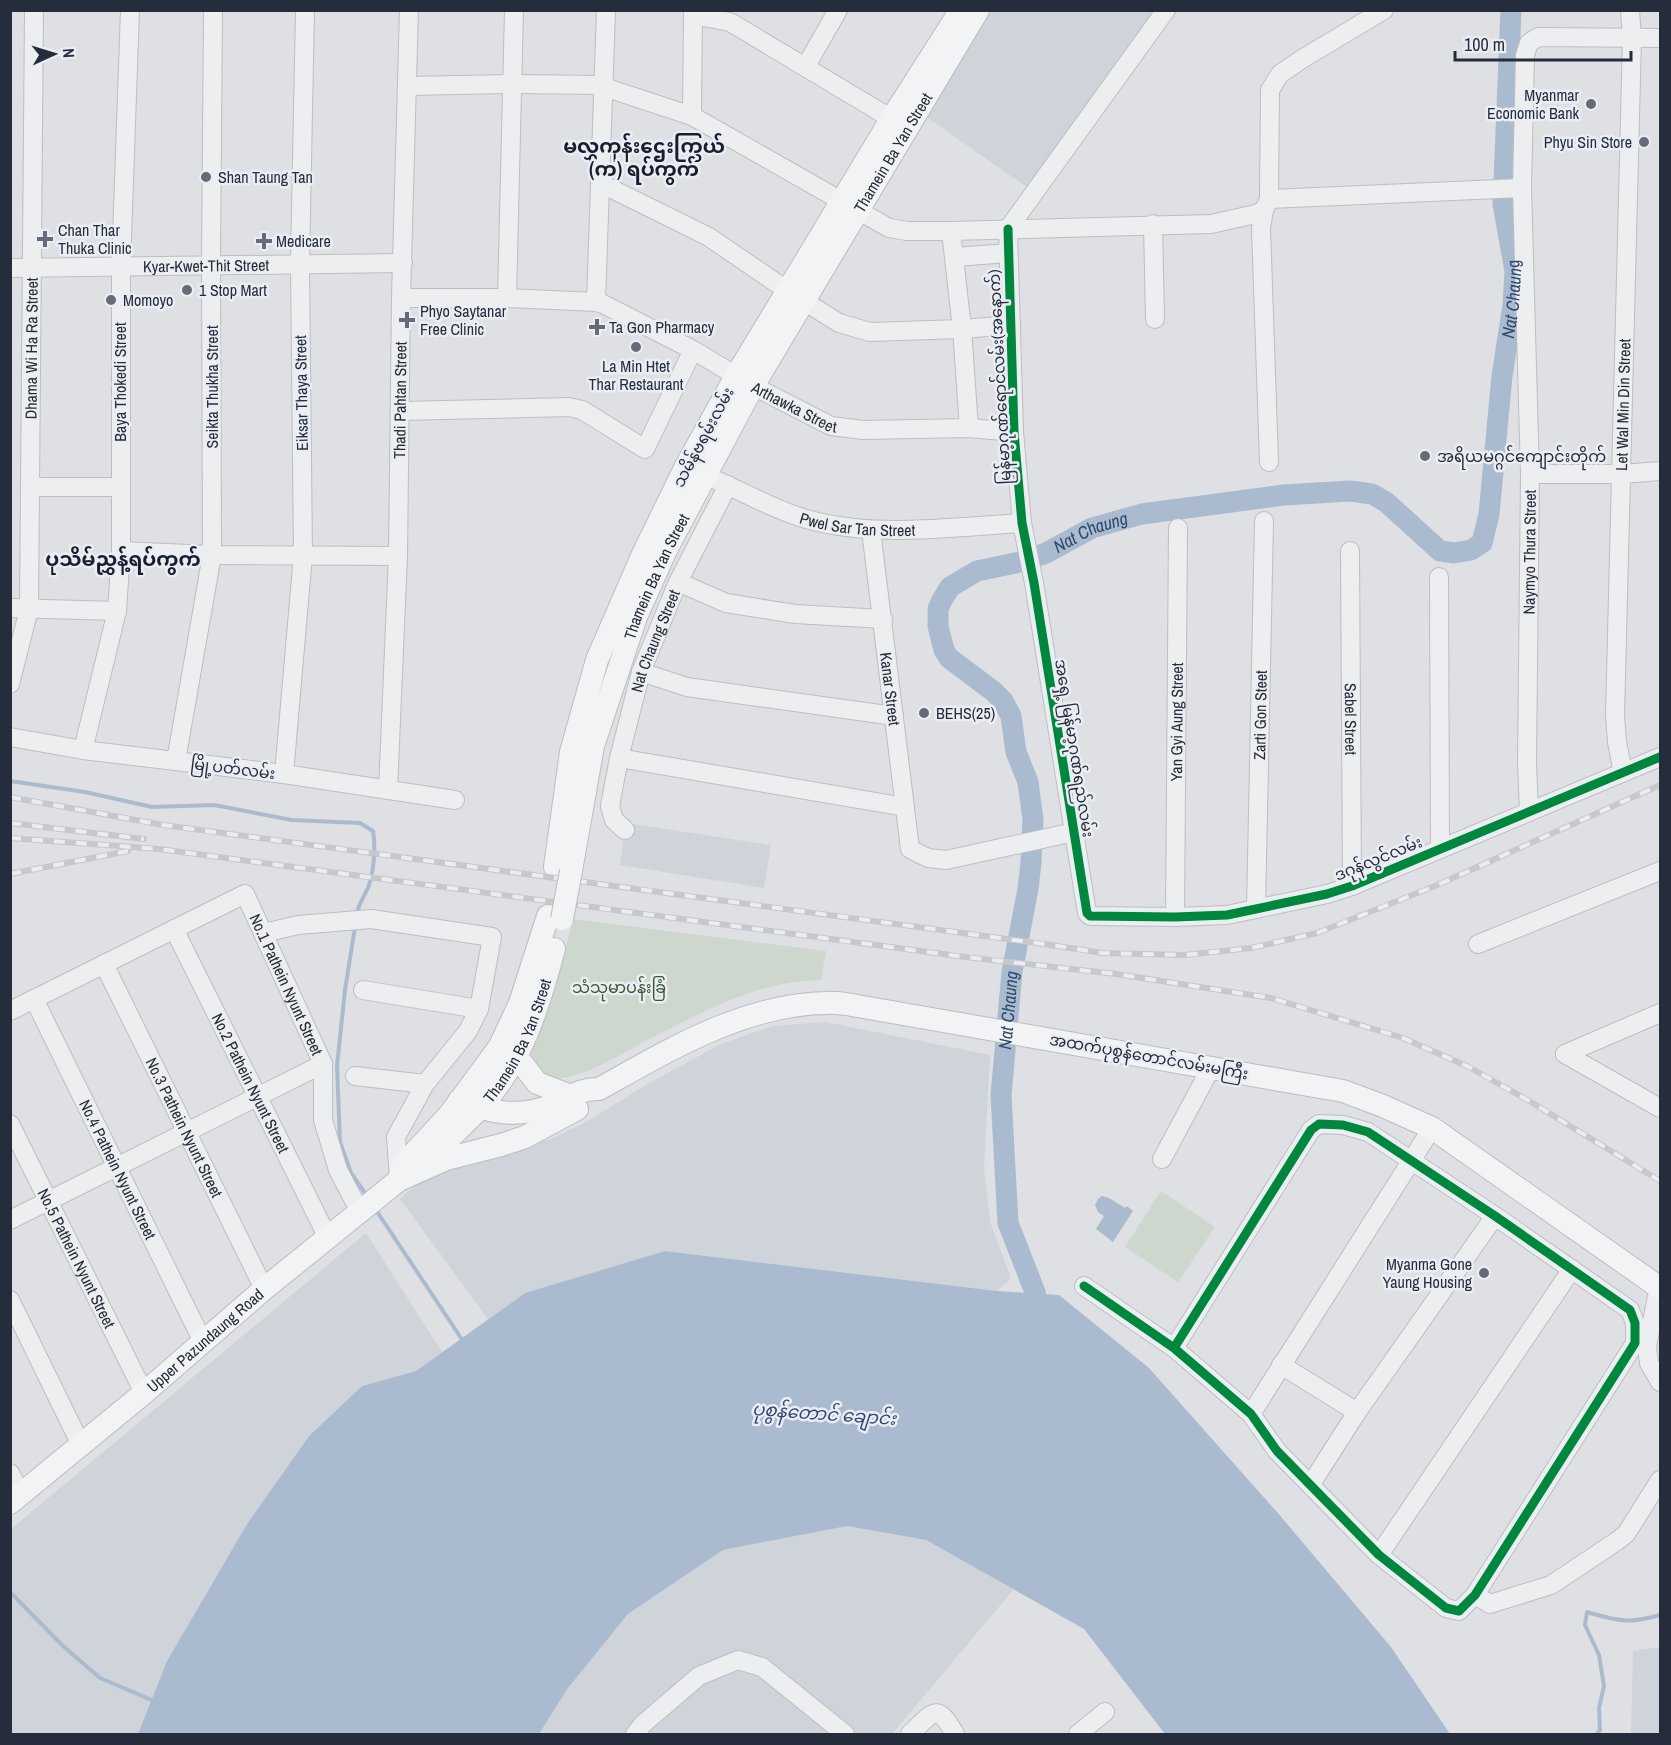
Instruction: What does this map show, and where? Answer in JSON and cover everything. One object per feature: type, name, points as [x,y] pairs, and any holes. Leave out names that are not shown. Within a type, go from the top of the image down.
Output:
[{"type":"main road","name":"သမိန်ဗရမ်းလမ်း","points":[[464,1111],[500,1046],[529,1005],[555,917],[563,869],[572,752],[597,660],[644,554],[686,466],[745,381],[900,123],[961,10]]},
{"type":"main road","name":"Thamein Ba Yan Street","points":[[900,123],[978,10]]},
{"type":"main road","name":"Thamein Ba Yan Street","points":[[563,869],[593,746],[633,627],[666,550],[704,475],[745,381]]},
{"type":"main road","name":"အထက်ပုစွန်တောင်လမ်းမကြီး","points":[[464,1111],[510,1128],[547,1125],[591,1101],[599,1089],[695,1037],[747,1017],[793,1006],[828,1002],[1212,1066],[1343,1091],[1432,1128],[1660,1288]]},
{"type":"main road","name":"Thamein Ba Yan Street","points":[[408,1176],[464,1111],[517,1058],[529,1005]]},
{"type":"main road","points":[[517,1058],[537,1083],[571,1096]]},
{"type":"main road","name":"အထက်ပုစွန်တောင်လမ်းမကြီး","points":[[464,1111],[528,1112],[547,1107],[584,1089],[599,1089]]},
{"type":"main road","points":[[408,1176],[446,1159],[525,1137],[547,1125]]},
{"type":"main road","name":"Upper Pazundaung Road","points":[[16,1498],[144,1394],[264,1289],[408,1176]]},
{"type":"street","name":"Dhama Wi Ha Ra Street","points":[[10,684],[29,609],[34,10]]},
{"type":"street","name":"Baya Thokedi Street","points":[[83,750],[117,611],[121,551],[121,266],[130,10]]},
{"type":"street","name":"Seikta Thukha Street","points":[[176,761],[212,555],[213,10]]},
{"type":"street","name":"Eiksar Thaya Street","points":[[284,774],[303,555],[300,264],[305,10]]},
{"type":"street","name":"Thadi Pahtan Street","points":[[388,790],[398,556],[401,298],[409,10]]},
{"type":"street","points":[[507,298],[514,10]]},
{"type":"street","points":[[401,298],[507,298],[596,302],[606,10]]},
{"type":"street","points":[[806,66],[838,10]]},
{"type":"street","points":[[1008,229],[1166,10]]},
{"type":"street","points":[[1269,462],[1261,228],[1266,205],[1270,90],[1280,74],[1384,10]]},
{"type":"street","name":"Let Wal Min Din Street","points":[[1623,772],[1615,715],[1632,38],[1630,10]]},
{"type":"street","points":[[692,116],[693,13],[730,22],[900,123]]},
{"type":"street","name":"Naymyo Thura Street","points":[[1529,812],[1527,762],[1530,474],[1517,188],[1525,55],[1529,43],[1538,37],[1632,38]]},
{"type":"street","points":[[1632,38],[1660,38]]},
{"type":"street","points":[[407,86],[604,85],[692,116],[889,228],[907,231],[1211,224],[1256,214],[1266,205],[1490,188],[1517,188]]},
{"type":"street","points":[[600,186],[606,186],[709,237],[839,323],[870,332],[1011,325]]},
{"type":"street","points":[[1154,224],[1155,319]]},
{"type":"street","name":"မြန်မာ့ဂုဏ်ရောင်လမ်း(အနောက်)","points":[[1008,229],[1014,432],[1026,545]]},
{"type":"street","points":[[951,231],[962,329],[969,428]]},
{"type":"street","points":[[955,257],[1008,253]]},
{"type":"street","name":"Kyar-Kwet-Thit Street","points":[[10,268],[402,263]]},
{"type":"street","name":"Arthawka Street","points":[[596,302],[693,350],[745,381],[831,426],[863,430],[969,428],[1014,432]]},
{"type":"street","points":[[401,411],[570,407],[582,410],[645,449],[693,350]]},
{"type":"street","points":[[1530,474],[1622,474],[1660,471]]},
{"type":"street","name":"Pwel Sar Tan Street","points":[[704,475],[794,515],[828,524],[871,530],[1022,523]]},
{"type":"street","name":"Nat Chaung Street","points":[[625,830],[614,820],[610,806],[619,758],[641,672],[678,582],[728,485]]},
{"type":"street","points":[[30,487],[120,487]]},
{"type":"street","name":"Zarti Gon Steet","points":[[1256,909],[1264,521]]},
{"type":"street","name":"Yan Gyi Aung Street","points":[[1175,917],[1178,528]]},
{"type":"street","name":"Kanar Street","points":[[871,530],[910,849],[928,858],[945,860],[1074,832]]},
{"type":"street","name":"အရှေ့ မြန်မာ့ဂုဏ်ရည်လမ်း","points":[[1026,545],[1087,913],[1090,916]]},
{"type":"street","points":[[121,551],[212,555],[398,556]]},
{"type":"street","name":"Sabel Street","points":[[1350,551],[1352,886]]},
{"type":"street","points":[[1438,577],[1440,849]]},
{"type":"street","points":[[678,582],[726,603],[795,615],[883,619]]},
{"type":"street","points":[[10,608],[117,611]]},
{"type":"street","points":[[641,672],[687,687],[894,716]]},
{"type":"street","name":"မြို့ပတ်လမ်း","points":[[10,737],[83,750],[284,774],[454,800]]},
{"type":"street","name":"ဒဂုန်လွင်လမ်း","points":[[1090,916],[1227,915],[1327,894],[1352,886],[1660,757]]},
{"type":"street","points":[[619,758],[905,807]]},
{"type":"street","points":[[1478,944],[1660,871]]},
{"type":"street","name":"No.1 Pathein Nyunt Street","points":[[174,929],[245,894],[323,1064],[323,1120],[338,1170],[360,1212]]},
{"type":"street","points":[[264,933],[298,925],[371,919],[492,937],[480,1009],[468,1031],[425,1084],[396,1137],[408,1176]]},
{"type":"street","points":[[10,1011],[174,929]]},
{"type":"street","name":"No.2 Pathein Nyunt Street","points":[[174,929],[328,1238]]},
{"type":"street","name":"No.3 Pathein Nyunt Street","points":[[104,964],[264,1289]]},
{"type":"street","points":[[363,990],[480,1009]]},
{"type":"street","name":"No.4 Pathein Nyunt Street","points":[[34,999],[202,1342]]},
{"type":"street","points":[[1660,1013],[1565,1054],[1660,1108]]},
{"type":"street","points":[[10,1220],[323,1064]]},
{"type":"street","points":[[1162,1159],[1212,1066]]},
{"type":"street","points":[[355,1076],[425,1084]]},
{"type":"street","name":"No.5 Pathein Nyunt Street","points":[[10,1124],[144,1394]]},
{"type":"street","points":[[1084,1286],[1174,1348],[1251,1414],[1277,1451],[1379,1556],[1446,1608],[1459,1611],[1475,1595],[1635,1343],[1635,1323],[1630,1310],[1495,1216],[1368,1132],[1343,1125],[1319,1124],[1311,1130],[1174,1348]]},
{"type":"street","points":[[1251,1414],[1432,1128]]},
{"type":"street","points":[[1311,1484],[1357,1412],[1495,1216]]},
{"type":"street","points":[[1379,1556],[1572,1269]]},
{"type":"street","points":[[1660,1288],[1647,1347],[1649,1363],[1660,1382]]},
{"type":"street","points":[[10,1300],[81,1444]]},
{"type":"street","points":[[1281,1365],[1357,1412]]},
{"type":"street","points":[[10,1473],[16,1498]]},
{"type":"street","points":[[1475,1595],[1490,1604],[1551,1585],[1626,1534],[1660,1480]]},
{"type":"street","points":[[635,1734],[643,1724],[699,1676],[738,1660],[762,1667],[845,1734]]},
{"type":"street","points":[[1078,1734],[1105,1712]]},
{"type":"street","points":[[910,1734],[932,1714],[938,1713],[944,1716],[955,1734]]},
{"type":"shaded area","points":[[991,11],[1177,11],[1038,195],[925,116]]},
{"type":"shaded area","points":[[626,823],[771,845],[764,888],[620,865]]},
{"type":"shaded area","points":[[825,1022],[990,1055],[984,1168],[990,1222],[1011,1278],[997,1291],[665,1251],[525,1293],[488,1319],[400,1199],[429,1172],[551,1139],[586,1122],[651,1082],[721,1044],[773,1026]]},
{"type":"shaded area","points":[[366,1233],[442,1352],[416,1371],[362,1386],[309,1436],[247,1524],[167,1661],[138,1734],[11,1734],[11,1529]]},
{"type":"shaded area","points":[[847,1526],[925,1540],[1014,1589],[892,1734],[539,1734],[568,1688],[628,1614],[723,1550]]},
{"type":"shaded area","points":[[1660,1647],[1660,1734],[1631,1734],[1633,1651]]},
{"type":"green space","name":"သံသုမာပန်းခြံ","points":[[573,919],[826,951],[821,980],[773,986],[750,993],[705,1011],[606,1063],[570,1077],[545,1079],[529,1059],[556,986]]},
{"type":"green space","points":[[1161,1191],[1215,1227],[1178,1282],[1125,1247]]},
{"type":"water","points":[[1102,1196],[1125,1208],[1127,1206],[1133,1211],[1113,1242],[1096,1229],[1104,1216],[1098,1212],[1095,1205]]},
{"type":"water","name":"ပုစွန်တောင် ချောင်း","points":[[665,1251],[997,1291],[1059,1295],[1149,1368],[1277,1512],[1391,1647],[1450,1734],[1165,1734],[1084,1629],[926,1540],[847,1526],[723,1550],[628,1614],[568,1688],[539,1734],[138,1734],[167,1661],[247,1524],[309,1436],[362,1386],[416,1371],[525,1293]]},
{"type":"waterway","name":"Nat Chaung","points":[[1041,1320],[1035,1292],[1008,1223],[1001,1095],[1012,972],[1031,862],[1033,820],[1028,782],[1016,752],[1011,716],[1003,701],[993,691],[949,658],[944,650],[938,626],[938,609],[950,587],[977,571],[1020,562],[1046,553],[1092,528],[1142,514],[1284,495],[1350,491],[1372,494],[1386,502],[1440,551],[1454,553],[1471,550],[1482,543],[1489,514],[1515,271],[1503,204],[1511,10]]},
{"type":"waterway","points":[[10,781],[85,792],[152,807],[214,805],[292,820],[360,823],[373,831],[374,853],[369,886],[357,913]]},
{"type":"waterway","points":[[355,927],[345,990],[337,1066],[340,1142],[351,1173],[367,1196]]},
{"type":"waterway","points":[[376,1210],[463,1341]]},
{"type":"waterway","points":[[10,1592],[63,1646],[100,1678],[154,1701]]},
{"type":"waterway","points":[[1597,1734],[1600,1730],[1599,1708],[1604,1686],[1599,1655],[1585,1625],[1587,1612],[1624,1620],[1640,1620],[1660,1615]]},
{"type":"railway","points":[[10,797],[163,825],[1103,953],[1185,955],[1251,948],[1317,933],[1435,886],[1660,785]]},
{"type":"railway","points":[[10,823],[144,839]]},
{"type":"railway","points":[[10,838],[159,849],[965,957],[1116,974],[1271,998],[1403,1038],[1469,1067],[1660,1181]]},
{"type":"railway","points":[[10,874],[128,851]]},
{"type":"cycle path","points":[[1008,229],[1014,432],[1022,523],[1034,583],[1087,913],[1090,916],[1227,915],[1327,894],[1352,886],[1660,757]]},
{"type":"cycle path","points":[[1084,1286],[1174,1348],[1251,1414],[1277,1451],[1379,1555],[1446,1608],[1459,1611],[1475,1595],[1635,1343],[1635,1323],[1630,1310],[1495,1216],[1368,1132],[1343,1125],[1319,1124],[1311,1130],[1174,1348]]},
{"type":"place","name":"Myanmar Economic Bank","points":[[1591,104]]},
{"type":"place","name":"Phyu Sin Store","points":[[1644,142]]},
{"type":"place","name":"Shan Taung Tan","points":[[206,177]]},
{"type":"place","name":"Chan Thar Thuka Clinic","points":[[45,239]]},
{"type":"place","name":"Medicare","points":[[264,241]]},
{"type":"place","name":"1 Stop Mart","points":[[187,290]]},
{"type":"place","name":"Momoyo","points":[[111,300]]},
{"type":"place","name":"Phyo Saytanar Free Clinic","points":[[407,320]]},
{"type":"place","name":"Ta Gon Pharmacy","points":[[597,327]]},
{"type":"place","name":"La Min Htet Thar Restaurant","points":[[636,347]]},
{"type":"place","name":"အရိယမဂ္ဂင်ကျောင်းတိုက်","points":[[1425,456]]},
{"type":"place","name":"BEHS(25)","points":[[924,713]]},
{"type":"place","name":"Myanma Gone Yaung Housing","points":[[1484,1273]]},
{"type":"district","name":"မလွှကုန်းဌေးကြွယ် (က) ရပ်ကွက်","points":[[644,158]]},
{"type":"district","name":"ပုသိမ်ညွှန့်ရပ်ကွက်","points":[[123,559]]}]
